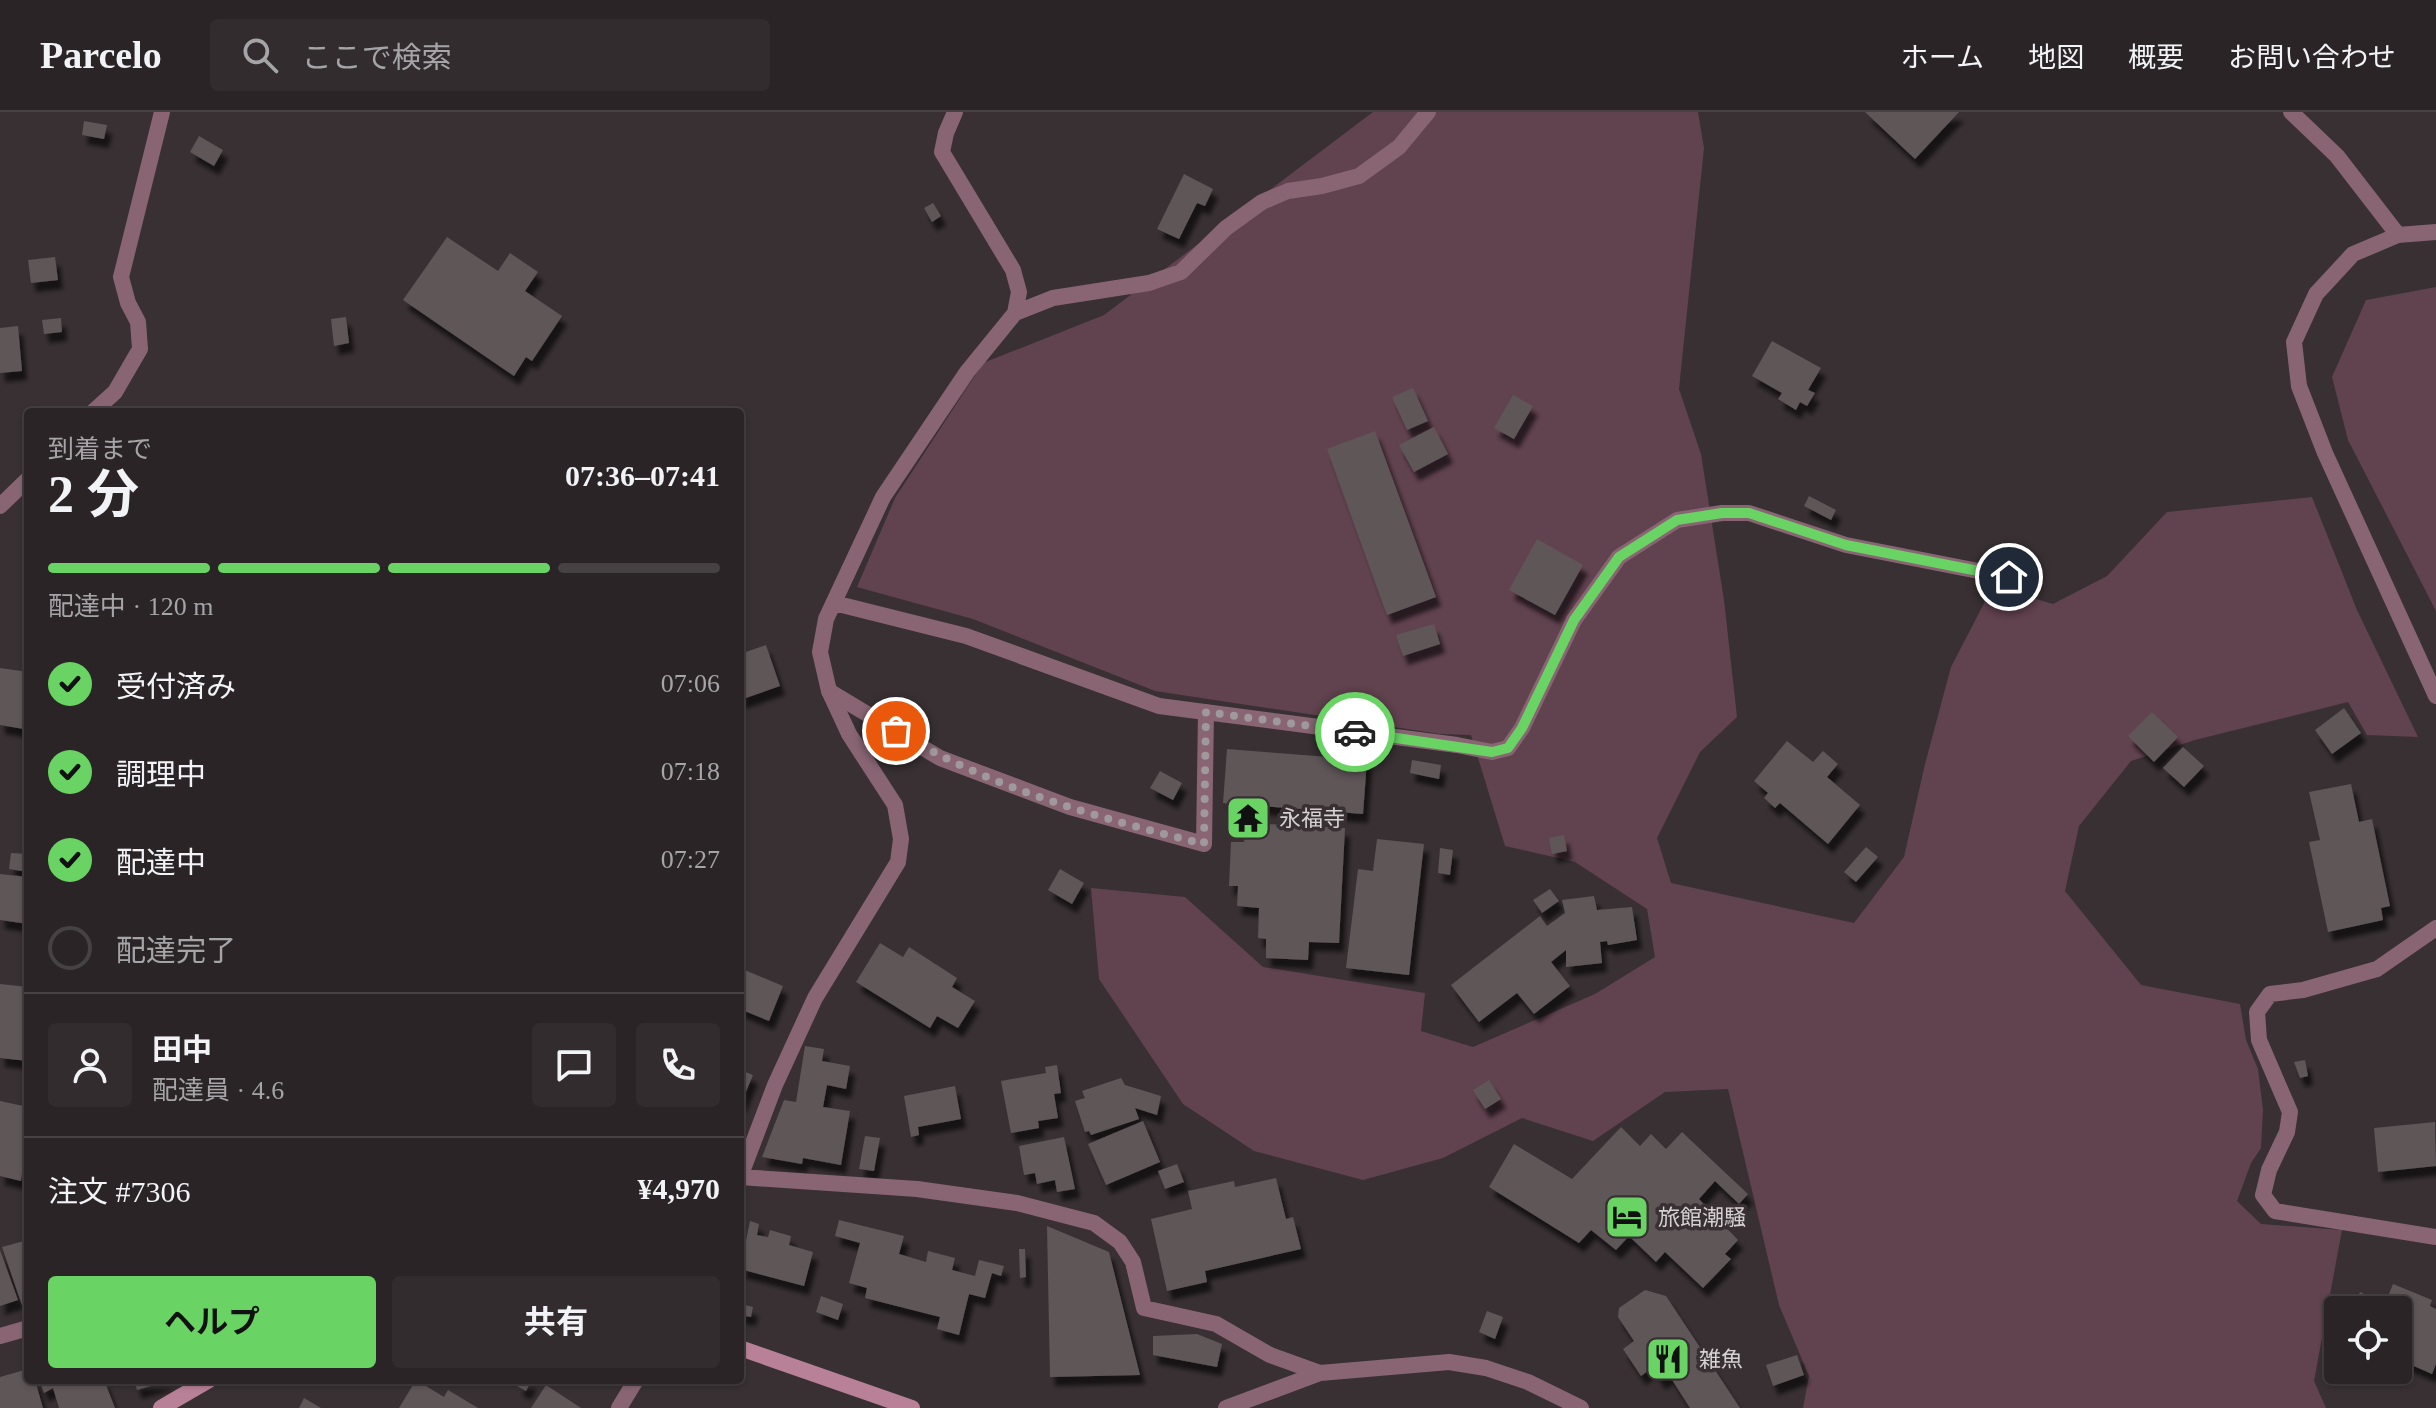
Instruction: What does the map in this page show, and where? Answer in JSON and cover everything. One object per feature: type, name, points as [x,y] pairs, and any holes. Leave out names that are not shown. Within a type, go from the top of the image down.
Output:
[{"type":"street","points":[[97,408],[115,392],[140,349],[138,322],[128,303],[121,277],[162,112]]},
{"type":"street","points":[[744,1166],[775,1085],[815,998],[898,862],[901,839],[895,805],[849,734],[829,691],[820,652],[826,619],[883,497],[967,372],[1015,313],[1019,292],[1013,270],[942,152],[955,112]]},
{"type":"street","points":[[1015,313],[1053,298],[1149,283],[1181,272],[1226,228],[1262,202],[1288,191],[1359,176],[1399,147],[1428,112]]},
{"type":"street","points":[[2291,112],[2337,156],[2398,235]]},
{"type":"street","points":[[2436,232],[2398,235],[2353,254],[2316,294],[2294,342],[2299,386],[2325,453],[2436,696]]},
{"type":"street","points":[[0,506],[24,483]]},
{"type":"street","points":[[834,603],[966,636],[1159,706],[1492,752],[1508,748],[1522,728],[1574,620],[1619,557],[1677,520],[1722,513],[1749,513],[1846,545],[2009,577]]},
{"type":"street","points":[[829,691],[940,758],[1070,807],[1204,844],[1206,712]]},
{"type":"street","points":[[2436,928],[2377,969],[2303,990],[2270,994],[2257,1012],[2259,1040],[2290,1112],[2287,1132],[2269,1170],[2263,1195],[2275,1211],[2436,1237]]},
{"type":"street","points":[[744,1177],[917,1189],[1017,1203],[1094,1223],[1120,1242],[1133,1262],[1144,1308],[1216,1324],[1270,1355],[1320,1373]]},
{"type":"street","points":[[0,1336],[24,1329]]},
{"type":"street","points":[[744,1349],[912,1408]]},
{"type":"street","points":[[1226,1408],[1320,1373],[1449,1362],[1486,1368],[1528,1382],[1581,1408]]},
{"type":"street","points":[[161,1408],[202,1384]]},
{"type":"street","points":[[619,1408],[634,1384]]},
{"type":"shaded area","points":[[1373,112],[1698,112],[1704,148],[1679,389],[1701,454],[1724,600],[1737,717],[1700,752],[1657,838],[1671,883],[1854,923],[1904,857],[1951,667],[1993,586],[2053,604],[2107,576],[2167,512],[2312,497],[2357,610],[2418,737],[2367,735],[2348,702],[2195,740],[2131,761],[2079,826],[2065,891],[2141,985],[2240,1004],[2246,1040],[2258,1069],[2263,1110],[2261,1148],[2251,1163],[2237,1201],[2261,1224],[2342,1230],[2330,1296],[2324,1296],[2324,1327],[2314,1381],[2326,1408],[1803,1408],[1809,1376],[1779,1305],[1728,1089],[1665,1092],[1593,1141],[1522,1118],[1443,1158],[1363,1180],[1254,1151],[1183,1104],[1099,979],[1091,888],[1185,897],[1263,967],[1425,993],[1421,1031],[1473,1047],[1595,994],[1655,957],[1647,909],[1575,862],[1505,846],[1471,735],[1440,734],[1155,691],[973,619],[857,587],[895,498],[983,363],[1104,315]]},
{"type":"shaded area","points":[[2436,287],[2436,611],[2348,440],[2332,377],[2366,300]]},
{"type":"building","points":[[1865,112],[1959,112],[1915,159]]},
{"type":"building","points":[[84,121],[107,125],[104,139],[82,135]]},
{"type":"building","points":[[199,136],[223,150],[214,166],[190,152]]},
{"type":"building","points":[[1184,174],[1213,189],[1205,206],[1197,203],[1179,239],[1157,229]]},
{"type":"building","points":[[933,203],[941,216],[932,222],[924,208]]},
{"type":"building","points":[[447,237],[498,271],[510,253],[538,272],[525,291],[562,316],[532,361],[526,357],[514,376],[403,300]]},
{"type":"building","points":[[55,257],[58,280],[31,283],[28,260]]},
{"type":"building","points":[[346,317],[349,343],[334,346],[331,319]]},
{"type":"building","points":[[61,318],[62,332],[44,334],[42,320]]},
{"type":"building","points":[[18,326],[22,371],[0,373],[0,328]]},
{"type":"building","points":[[1772,341],[1821,368],[1808,390],[1815,393],[1807,406],[1800,402],[1796,410],[1778,399],[1782,393],[1752,376]]},
{"type":"building","points":[[1413,388],[1428,421],[1407,430],[1392,397]]},
{"type":"building","points":[[1513,395],[1533,406],[1514,439],[1494,428]]},
{"type":"building","points":[[1434,427],[1448,454],[1414,472],[1399,445]]},
{"type":"building","points":[[1375,431],[1436,597],[1387,615],[1327,449]]},
{"type":"building","points":[[1809,496],[1836,510],[1831,520],[1804,506]]},
{"type":"building","points":[[1537,539],[1583,565],[1555,615],[1509,590]]},
{"type":"building","points":[[1434,624],[1440,644],[1403,656],[1396,635]]},
{"type":"building","points":[[766,645],[780,686],[744,699],[744,653]]},
{"type":"building","points":[[0,668],[24,671],[24,729],[0,725]]},
{"type":"building","points":[[2344,708],[2361,733],[2332,754],[2315,730]]},
{"type":"building","points":[[2152,712],[2178,737],[2154,762],[2128,736]]},
{"type":"building","points":[[1787,741],[1813,762],[1823,751],[1838,764],[1827,777],[1860,805],[1828,844],[1780,803],[1775,808],[1764,798],[1768,793],[1754,781]]},
{"type":"building","points":[[2183,747],[2204,766],[2184,787],[2163,768]]},
{"type":"building","points":[[1227,749],[1367,760],[1363,814],[1223,803]]},
{"type":"building","points":[[1412,760],[1441,765],[1439,779],[1410,773]]},
{"type":"building","points":[[1160,771],[1182,783],[1173,800],[1150,788]]},
{"type":"building","points":[[2351,784],[2359,822],[2372,819],[2390,906],[2381,908],[2383,920],[2328,932],[2309,842],[2320,840],[2309,792]]},
{"type":"building","points":[[1246,823],[1345,828],[1339,943],[1309,942],[1308,960],[1266,958],[1266,939],[1258,938],[1259,908],[1237,906],[1238,886],[1229,886],[1231,842],[1244,842]]},
{"type":"building","points":[[1564,835],[1567,851],[1552,854],[1549,838]]},
{"type":"building","points":[[1377,839],[1424,844],[1409,975],[1346,968],[1358,869],[1373,871]]},
{"type":"building","points":[[1866,847],[1878,857],[1856,882],[1844,872]]},
{"type":"building","points":[[1440,848],[1453,850],[1450,875],[1438,873]]},
{"type":"building","points":[[11,853],[24,854],[24,871],[9,869]]},
{"type":"building","points":[[1060,869],[1084,883],[1072,904],[1048,890]]},
{"type":"building","points":[[0,874],[24,877],[24,923],[0,920]]},
{"type":"building","points":[[1550,889],[1559,901],[1542,913],[1533,900]]},
{"type":"building","points":[[1594,896],[1597,910],[1632,907],[1637,940],[1608,945],[1607,941],[1600,942],[1602,963],[1566,967],[1566,950],[1551,962],[1570,986],[1534,1014],[1517,993],[1479,1022],[1451,985],[1540,916],[1547,926],[1565,913],[1562,900]]},
{"type":"building","points":[[880,943],[903,957],[909,947],[957,978],[952,987],[975,1001],[958,1028],[937,1016],[930,1028],[856,982]]},
{"type":"building","points":[[744,970],[783,986],[769,1021],[744,1011]]},
{"type":"building","points":[[0,984],[24,987],[24,1061],[0,1058]]},
{"type":"building","points":[[805,1046],[824,1049],[822,1061],[850,1066],[846,1089],[827,1085],[823,1107],[850,1111],[841,1165],[803,1158],[802,1164],[762,1157],[784,1100],[796,1102]]},
{"type":"building","points":[[2305,1060],[2308,1076],[2300,1078],[2294,1062]]},
{"type":"building","points":[[1057,1065],[1061,1093],[1054,1094],[1058,1118],[1038,1121],[1039,1128],[1011,1133],[1001,1081],[1046,1073],[1045,1067]]},
{"type":"building","points":[[744,1072],[753,1075],[744,1096]]},
{"type":"building","points":[[1121,1078],[1125,1085],[1161,1096],[1157,1115],[1135,1108],[1139,1119],[1091,1135],[1089,1131],[1085,1132],[1075,1101],[1085,1098],[1082,1091]]},
{"type":"building","points":[[1489,1080],[1501,1099],[1485,1109],[1473,1090]]},
{"type":"building","points":[[955,1086],[961,1119],[918,1127],[919,1135],[911,1137],[904,1096]]},
{"type":"building","points":[[0,1101],[24,1106],[24,1159],[21,1181],[0,1176]]},
{"type":"building","points":[[1143,1121],[1160,1162],[1106,1185],[1088,1144]]},
{"type":"building","points":[[2435,1122],[2436,1166],[2378,1172],[2374,1128]]},
{"type":"building","name":"旅館潮騒","points":[[1621,1127],[1640,1146],[1651,1134],[1666,1149],[1682,1132],[1748,1194],[1739,1204],[1715,1181],[1699,1199],[1738,1240],[1725,1254],[1731,1259],[1703,1288],[1665,1252],[1656,1262],[1629,1236],[1616,1250],[1591,1230],[1579,1243],[1489,1187],[1514,1144],[1572,1179]]},
{"type":"building","points":[[865,1136],[880,1138],[874,1171],[859,1169]]},
{"type":"building","points":[[1064,1137],[1075,1189],[1057,1192],[1055,1180],[1037,1184],[1035,1173],[1024,1175],[1019,1146]]},
{"type":"building","points":[[1177,1164],[1184,1182],[1165,1189],[1158,1171]]},
{"type":"building","points":[[1276,1178],[1286,1219],[1293,1217],[1301,1249],[1205,1271],[1207,1282],[1167,1291],[1151,1219],[1192,1209],[1188,1191],[1234,1181],[1235,1187]]},
{"type":"building","points":[[839,1220],[904,1236],[899,1254],[926,1262],[928,1251],[955,1258],[952,1270],[975,1276],[979,1260],[1004,1266],[1001,1276],[992,1273],[985,1298],[969,1294],[959,1335],[937,1329],[940,1317],[865,1298],[867,1288],[849,1283],[860,1243],[835,1236]]},
{"type":"building","points":[[750,1221],[759,1224],[757,1235],[768,1237],[770,1230],[791,1236],[789,1245],[813,1252],[804,1286],[744,1270],[744,1250]]},
{"type":"building","points":[[1047,1226],[1109,1252],[1140,1375],[1050,1377]]},
{"type":"building","points":[[24,1241],[24,1311],[2,1247]]},
{"type":"building","points":[[1019,1249],[1025,1249],[1026,1277],[1020,1278]]},
{"type":"building","points":[[0,1250],[18,1300],[0,1306]]},
{"type":"building","points":[[2393,1284],[2432,1300],[2430,1306],[2436,1309],[2436,1364],[2432,1374],[2412,1365],[2412,1296],[2388,1296]]},
{"type":"building","name":"雑魚","points":[[1645,1290],[1666,1296],[1740,1408],[1690,1408],[1669,1375],[1661,1381],[1652,1368],[1641,1376],[1623,1349],[1634,1341],[1618,1317],[1619,1308]]},
{"type":"building","points":[[821,1296],[843,1304],[838,1320],[816,1312]]},
{"type":"building","points":[[744,1305],[753,1307],[751,1317],[744,1316]]},
{"type":"building","points":[[1487,1311],[1503,1317],[1495,1339],[1479,1332]]},
{"type":"building","points":[[1197,1334],[1222,1344],[1217,1367],[1153,1355],[1153,1336]]},
{"type":"building","points":[[1797,1355],[1804,1375],[1773,1386],[1766,1365]]},
{"type":"building","points":[[24,1370],[24,1384],[36,1384],[43,1408],[0,1408],[0,1377]]},
{"type":"building","points":[[41,1384],[106,1384],[115,1408],[59,1408],[53,1388],[44,1393]]},
{"type":"building","points":[[135,1384],[158,1384],[137,1390]]},
{"type":"building","points":[[414,1384],[423,1384],[444,1397],[448,1390],[478,1408],[399,1408]]},
{"type":"building","points":[[518,1384],[530,1384],[526,1391]]},
{"type":"building","points":[[546,1385],[581,1408],[531,1408]]},
{"type":"building","points":[[304,1398],[321,1408],[299,1408]]},
{"type":"way so far","points":[[896,731],[940,758],[1045,798],[1204,844],[1206,712],[1355,732]]},
{"type":"place","name":"永福寺","points":[[1248,818]]},
{"type":"place","name":"旅館潮騒","points":[[1627,1217]]},
{"type":"place","name":"雑魚","points":[[1668,1359]]},
{"type":"route","points":[[1355,732],[1492,752],[1508,748],[1522,728],[1574,620],[1619,557],[1677,520],[1722,513],[1749,513],[1846,545],[2009,577]]}]
